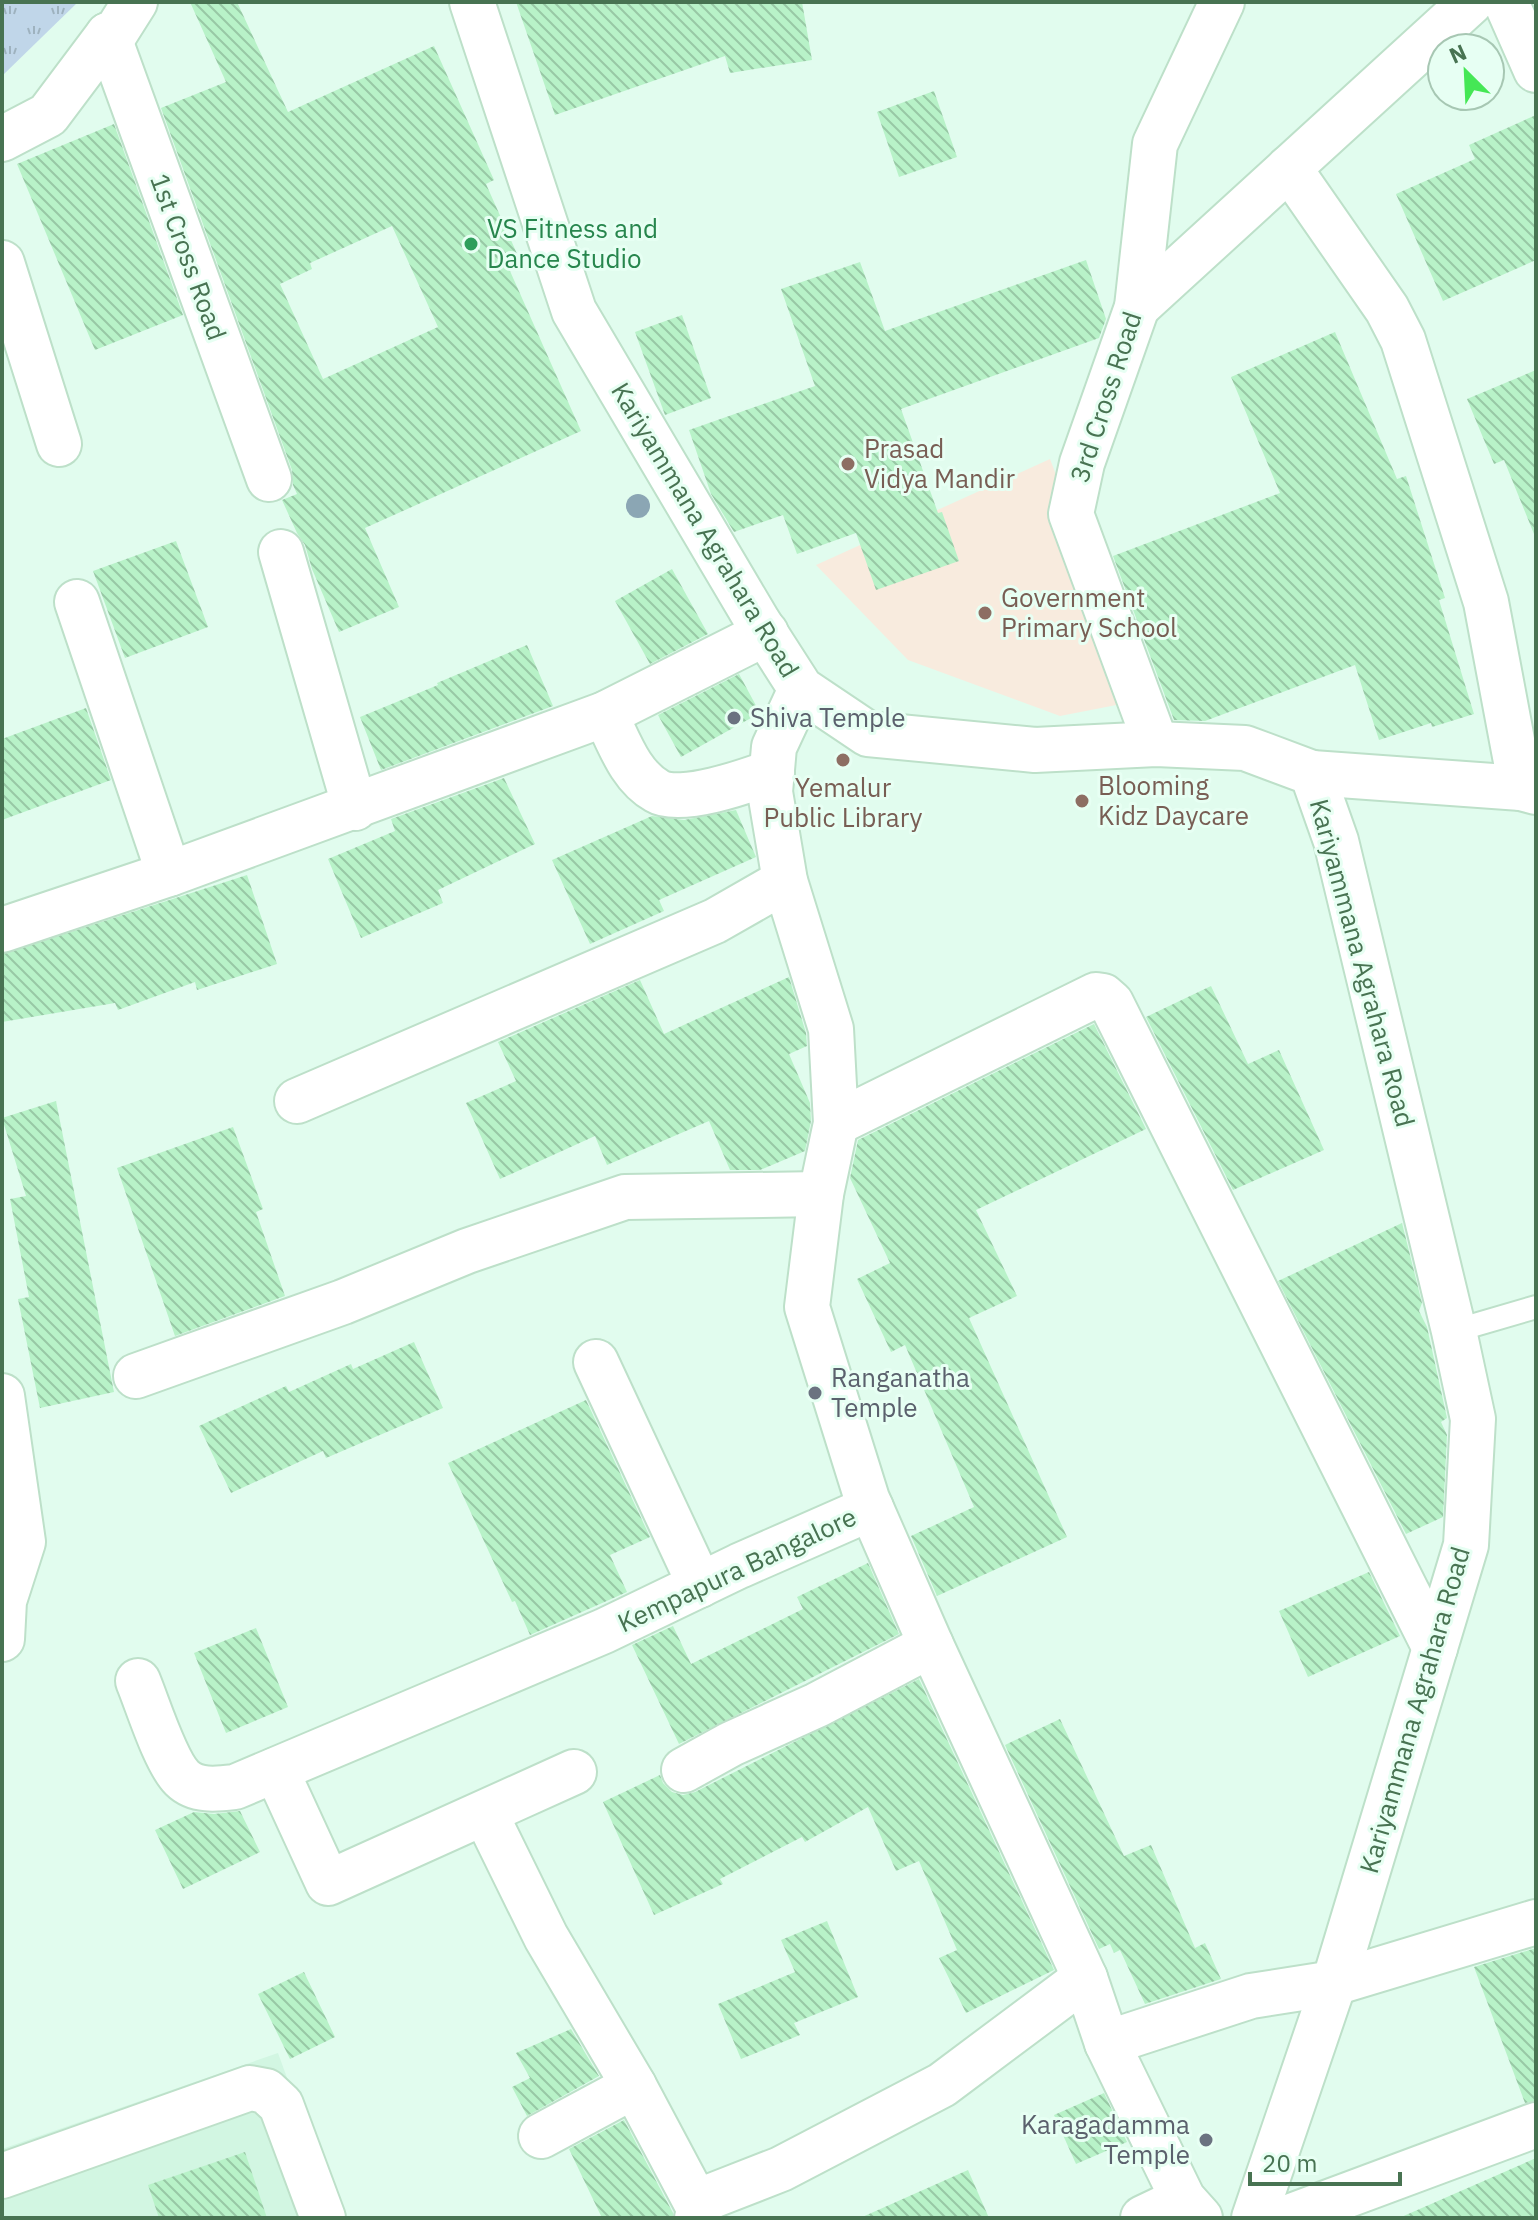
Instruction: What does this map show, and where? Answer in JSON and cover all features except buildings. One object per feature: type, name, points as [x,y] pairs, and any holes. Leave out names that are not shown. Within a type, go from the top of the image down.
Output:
[{"type":"street","name":"Kariyammana Agrahara Road","points":[[472,2],[574,311],[801,689],[868,734],[1035,750],[1156,744],[1245,748],[1312,773],[1336,841],[1473,1419],[1466,1545],[1334,1983],[1254,2218]]},
{"type":"street","name":"3rd Cross Road","points":[[1156,744],[1071,514],[1082,463],[1137,307],[1155,144],[1222,2]]},
{"type":"street","points":[[1137,307],[1471,2]]},
{"type":"street","points":[[1506,2],[1536,70]]},
{"type":"street","points":[[2,139],[48,115],[121,18]]},
{"type":"street","name":"1st Cross Road","points":[[121,18],[269,479]]},
{"type":"street","points":[[1289,168],[1387,309],[1403,340],[1486,602],[1529,790],[1312,773]]},
{"type":"street","points":[[2,263],[59,444]]},
{"type":"street","points":[[281,552],[355,808]]},
{"type":"street","points":[[77,602],[169,874]]},
{"type":"street","points":[[2,930],[355,808],[605,714],[766,633]]},
{"type":"street","points":[[801,689],[774,747],[770,792],[785,881],[831,1029],[836,1123],[821,1194],[807,1307],[871,1508],[1085,1978],[1107,2043],[1191,2209],[1143,2218]]},
{"type":"street","points":[[605,714],[633,768],[658,792],[688,795],[772,772]]},
{"type":"street","points":[[297,1101],[715,921],[785,881]]},
{"type":"street","points":[[836,1123],[1096,995],[1103,996],[1111,1003],[1435,1648]]},
{"type":"street","points":[[136,1376],[343,1302],[467,1251],[625,1197],[821,1194]]},
{"type":"street","points":[[596,1362],[700,1585]]},
{"type":"street","points":[[2,1396],[23,1542],[4,1601],[2,1639]]},
{"type":"street","name":"Kempapura Bangalore","points":[[138,1681],[168,1753],[183,1779],[207,1790],[235,1787],[604,1631],[871,1508]]},
{"type":"street","points":[[684,1770],[931,1645]]},
{"type":"street","points":[[276,1770],[328,1883],[574,1772]]},
{"type":"street","points":[[485,1813],[546,1937],[634,2086],[699,2214]]},
{"type":"street","points":[[1107,2043],[1251,1996],[1334,1983],[1536,1922]]},
{"type":"street","points":[[699,2214],[704,2199],[781,2169],[942,2085],[1085,1978]]},
{"type":"street","points":[[541,2136],[634,2086]]},
{"type":"street","points":[[2,2176],[250,2088],[266,2091],[281,2105],[323,2218]]},
{"type":"street","points":[[1286,2218],[1536,2125]]},
{"type":"lane","points":[[1454,1331],[1536,1307]]},
{"type":"shaded area","name":"Government Primary School","points":[[1050,459],[1142,700],[1060,716],[908,660],[816,565]]},
{"type":"shaded area","points":[[278,2053],[338,2218],[2,2218],[2,2149]]},
{"type":"green space","points":[[2,2],[78,2],[2,76]]},
{"type":"place","name":"VS Fitness and Dance Studio","points":[[471,244]]},
{"type":"place","name":"Prasad Vidya Mandir","points":[[848,464]]},
{"type":"place","name":"Government Primary School","points":[[985,613]]},
{"type":"place","name":"Shiva Temple","points":[[734,718]]},
{"type":"place","name":"Yemalur Public Library","points":[[843,760]]},
{"type":"place","name":"Blooming Kidz Daycare","points":[[1082,801]]},
{"type":"place","name":"Ranganatha Temple","points":[[815,1393]]},
{"type":"place","name":"Karagadamma Temple","points":[[1206,2140]]}]
